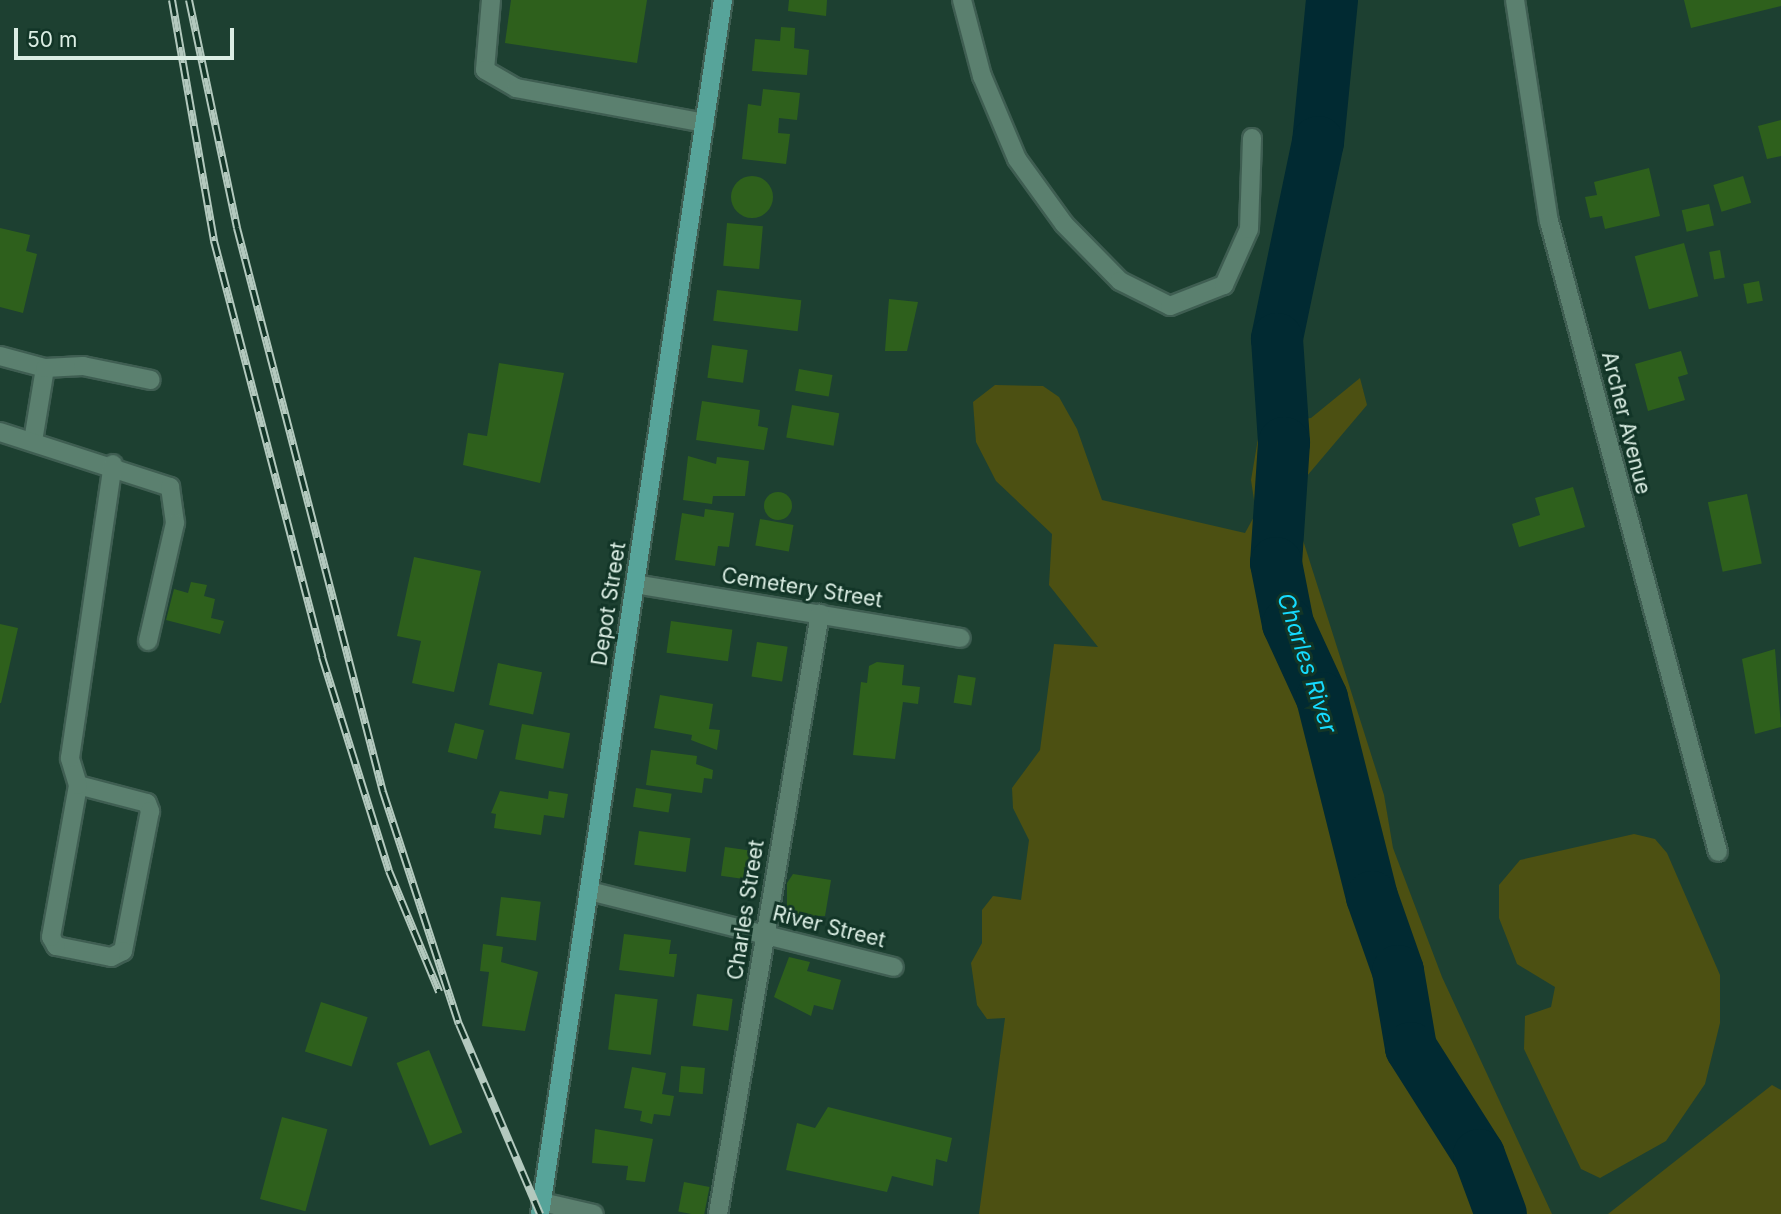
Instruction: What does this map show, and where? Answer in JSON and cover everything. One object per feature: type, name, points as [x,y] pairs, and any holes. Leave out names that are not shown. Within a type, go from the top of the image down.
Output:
[{"type":"main road","name":"Depot Street","points":[[541,1208],[723,0]]},
{"type":"street","points":[[491,0],[485,70],[516,88],[705,123]]},
{"type":"street","points":[[962,0],[982,76],[1017,159],[1064,224],[1120,281],[1170,306],[1224,285],[1248,229],[1252,138]]},
{"type":"street","name":"Archer Avenue","points":[[1515,0],[1549,221],[1718,852]]},
{"type":"street","points":[[0,356],[45,368],[83,366],[151,380]]},
{"type":"street","points":[[33,441],[45,368]]},
{"type":"street","points":[[0,432],[113,464],[170,487],[176,502],[148,641]]},
{"type":"street","points":[[78,785],[147,803],[150,811],[123,951],[111,957],[56,946],[51,937],[78,785],[70,758],[113,464]]},
{"type":"street","name":"Cemetery Street","points":[[635,584],[961,638]]},
{"type":"street","name":"Charles Street","points":[[718,1214],[820,614]]},
{"type":"street","name":"River Street","points":[[589,891],[894,967]]},
{"type":"street","points":[[541,1208],[587,1213]]},
{"type":"green space","points":[[1360,378],[1367,405],[1301,483],[1295,515],[1384,795],[1393,848],[1442,977],[1552,1214],[979,1214],[1005,1018],[987,1019],[977,1005],[971,963],[982,943],[982,910],[993,896],[1021,900],[1029,840],[1013,808],[1012,788],[1040,750],[1054,644],[1098,647],[1049,585],[1052,534],[996,481],[976,442],[973,402],[995,385],[1043,386],[1059,397],[1077,429],[1102,500],[1245,533],[1256,513],[1251,480],[1259,433],[1265,425],[1311,418]]},
{"type":"green space","points":[[1634,834],[1655,839],[1667,853],[1720,975],[1720,1023],[1705,1084],[1666,1141],[1600,1178],[1581,1169],[1524,1049],[1525,1016],[1551,1007],[1555,987],[1517,964],[1499,918],[1499,885],[1520,860]]},
{"type":"green space","points":[[1772,1085],[1781,1090],[1781,1214],[1608,1214]]},
{"type":"building","points":[[511,0],[647,0],[637,63],[505,43]]},
{"type":"building","points":[[789,0],[827,0],[826,16],[788,11]]},
{"type":"building","points":[[1684,0],[1781,0],[1781,6],[1691,28]]},
{"type":"building","points":[[781,27],[795,28],[794,48],[809,50],[807,75],[752,71],[755,39],[780,41]]},
{"type":"building","points":[[763,89],[800,93],[797,120],[779,118],[778,133],[790,134],[786,164],[742,159],[748,104],[761,106]]},
{"type":"building","points":[[1781,120],[1781,156],[1767,159],[1758,126]]},
{"type":"building","points":[[1649,168],[1660,216],[1605,229],[1602,216],[1590,218],[1585,197],[1597,195],[1594,182]]},
{"type":"building","points":[[752,176],[767,182],[773,197],[767,212],[752,218],[737,212],[731,197],[737,182]]},
{"type":"building","points":[[1743,176],[1751,203],[1722,212],[1713,185]]},
{"type":"building","points":[[1709,204],[1714,225],[1687,232],[1682,210]]},
{"type":"building","points":[[727,223],[763,226],[759,269],[723,266]]},
{"type":"building","points":[[0,228],[30,235],[26,251],[37,254],[23,313],[0,307]]},
{"type":"building","points":[[1684,243],[1698,296],[1649,309],[1635,256]]},
{"type":"building","points":[[1720,250],[1725,278],[1714,279],[1709,252]]},
{"type":"building","points":[[1759,281],[1763,301],[1747,304],[1743,284]]},
{"type":"building","points":[[717,290],[801,300],[798,331],[713,321]]},
{"type":"building","points":[[889,299],[918,302],[907,351],[885,351]]},
{"type":"building","points":[[712,345],[748,350],[743,383],[707,378]]},
{"type":"building","points":[[1681,351],[1688,374],[1678,377],[1685,400],[1648,411],[1635,364]]},
{"type":"building","points":[[499,363],[564,373],[540,483],[463,465],[468,433],[487,436]]},
{"type":"building","points":[[799,369],[832,375],[829,397],[795,391]]},
{"type":"building","points":[[702,401],[760,410],[758,426],[768,428],[764,450],[696,440]]},
{"type":"building","points":[[792,405],[839,413],[834,446],[786,437]]},
{"type":"building","points":[[688,456],[716,464],[717,457],[749,461],[745,496],[713,496],[712,504],[683,500]]},
{"type":"building","points":[[1573,487],[1585,527],[1519,547],[1512,524],[1540,515],[1535,498]]},
{"type":"building","points":[[778,492],[788,496],[792,506],[788,516],[778,520],[768,516],[764,506],[768,496]]},
{"type":"building","points":[[1747,494],[1762,563],[1723,572],[1708,502]]},
{"type":"building","points":[[705,509],[734,513],[729,547],[718,546],[715,566],[675,560],[682,513],[704,517]]},
{"type":"building","points":[[760,519],[793,525],[789,551],[755,546]]},
{"type":"building","points":[[414,557],[481,571],[454,692],[412,683],[421,641],[397,636]]},
{"type":"building","points":[[191,582],[207,585],[204,596],[215,599],[211,618],[224,621],[220,634],[166,620],[174,589],[188,593]]},
{"type":"building","points":[[671,621],[732,630],[728,661],[667,653]]},
{"type":"building","points":[[0,624],[18,628],[1,703],[0,703]]},
{"type":"building","points":[[757,642],[788,647],[782,681],[752,677]]},
{"type":"building","points":[[1775,649],[1781,727],[1755,734],[1742,659]]},
{"type":"building","points":[[877,662],[904,665],[902,685],[920,687],[918,704],[903,702],[895,759],[853,755],[861,682],[867,683],[869,666]]},
{"type":"building","points":[[498,663],[542,672],[533,714],[489,705]]},
{"type":"building","points":[[958,675],[976,678],[971,705],[954,703]]},
{"type":"building","points":[[660,695],[713,704],[709,729],[720,730],[717,750],[691,740],[692,735],[654,728]]},
{"type":"building","points":[[455,723],[484,730],[477,759],[448,752]]},
{"type":"building","points":[[522,724],[570,733],[563,769],[515,759]]},
{"type":"building","points":[[651,750],[697,756],[696,764],[713,770],[712,779],[704,778],[702,793],[646,785]]},
{"type":"building","points":[[636,788],[672,794],[669,812],[633,807]]},
{"type":"building","points":[[500,791],[548,799],[549,791],[568,794],[564,818],[544,815],[541,835],[494,828],[496,814],[491,813]]},
{"type":"building","points":[[639,831],[690,838],[686,872],[634,865]]},
{"type":"building","points":[[725,847],[755,851],[751,880],[721,876]]},
{"type":"building","points":[[793,874],[831,880],[825,916],[787,915],[787,883]]},
{"type":"building","points":[[501,897],[541,902],[536,941],[496,936]]},
{"type":"building","points":[[624,934],[671,940],[669,954],[677,954],[674,977],[619,970]]},
{"type":"building","points":[[483,944],[503,947],[501,962],[538,972],[525,1031],[482,1026],[489,972],[480,971]]},
{"type":"building","points":[[789,957],[810,962],[807,971],[841,980],[833,1010],[814,1005],[811,1016],[774,997]]},
{"type":"building","points":[[615,994],[658,999],[651,1055],[608,1050]]},
{"type":"building","points":[[697,994],[733,999],[728,1031],[693,1026]]},
{"type":"building","points":[[321,1002],[368,1017],[352,1067],[305,1051]]},
{"type":"building","points":[[429,1050],[462,1133],[430,1146],[397,1063]]},
{"type":"building","points":[[681,1066],[705,1068],[703,1094],[679,1092]]},
{"type":"building","points":[[632,1067],[666,1073],[662,1094],[674,1096],[670,1116],[654,1114],[652,1124],[640,1121],[642,1111],[624,1108]]},
{"type":"building","points":[[828,1107],[952,1138],[947,1162],[936,1159],[933,1186],[892,1176],[887,1192],[786,1170],[797,1123],[815,1128]]},
{"type":"building","points":[[282,1117],[327,1129],[305,1211],[260,1199]]},
{"type":"building","points":[[595,1129],[653,1139],[645,1182],[626,1180],[628,1166],[592,1163]]},
{"type":"building","points":[[684,1182],[710,1187],[704,1214],[678,1211]]},
{"type":"waterway","name":"Charles River","points":[[1332,0],[1318,142],[1277,339],[1284,443],[1276,563],[1288,624],[1322,698],[1372,897],[1398,971],[1411,1048],[1479,1155],[1501,1214]]},
{"type":"railway","points":[[172,0],[214,241],[322,657],[389,871],[439,992]]},
{"type":"railway","points":[[189,0],[237,228],[383,792],[459,1024],[540,1214]]}]
